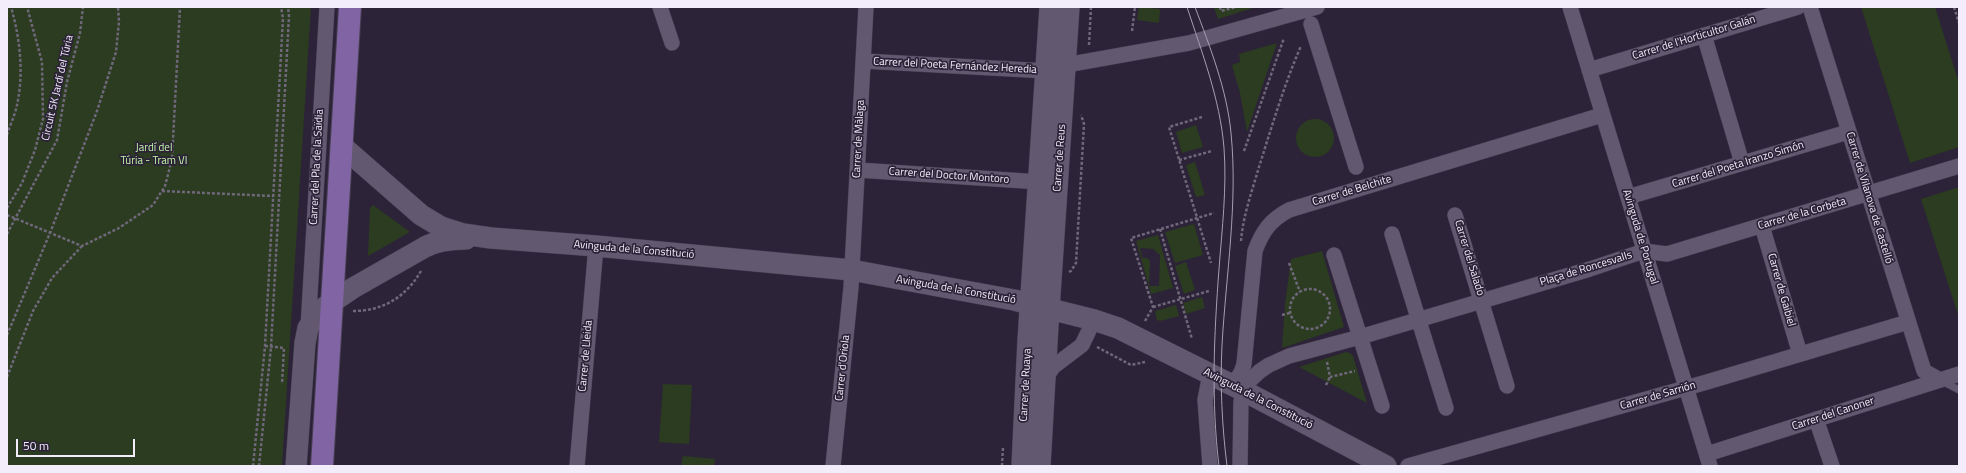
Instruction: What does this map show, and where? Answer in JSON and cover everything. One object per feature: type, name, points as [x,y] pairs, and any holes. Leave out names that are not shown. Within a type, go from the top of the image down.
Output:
[{"type":"main road","name":"Carrer del Pla de la Saïdia","points":[[322,466],[350,7]]},
{"type":"main road","name":"Carrer de Reus","points":[[1040,306],[1056,68],[1050,7]]},
{"type":"main road","name":"Carrer de Reus","points":[[1040,306],[1040,182],[1056,68],[1070,7]]},
{"type":"main road","points":[[342,146],[360,164],[421,215],[432,222],[452,231],[491,238]]},
{"type":"main road","name":"Carrer del Pla de la Saïdia","points":[[296,466],[302,404],[305,343],[308,328],[318,314],[332,302],[353,288],[433,242],[449,239],[491,238]]},
{"type":"main road","name":"Avinguda de la Constitució","points":[[491,238],[596,246],[851,270],[1040,306],[1118,328],[1386,466]]},
{"type":"main road","name":"Carrer de Ruaya","points":[[1040,306],[1045,379],[1040,466]]},
{"type":"main road","name":"Carrer de Ruaya","points":[[1022,466],[1040,306]]},
{"type":"street","name":"Carrer del Pla de la Saïdia","points":[[308,328],[327,7]]},
{"type":"street","points":[[660,7],[672,43]]},
{"type":"street","name":"Carrer de Màlaga","points":[[851,270],[858,170],[866,7]]},
{"type":"street","name":"Carrer del Poeta Fernández Heredia","points":[[863,62],[1056,68],[1189,43],[1317,7]]},
{"type":"street","name":"Carrer de l'Horticultor Galán","points":[[1589,70],[1798,7]]},
{"type":"street","name":"Carrer de Vilanova de Castelló","points":[[1810,7],[1867,195],[1924,371],[1940,380]]},
{"type":"street","name":"Avinguda de Portugal","points":[[1574,8],[1602,115],[1708,460]]},
{"type":"street","points":[[1311,24],[1356,167]]},
{"type":"street","points":[[1704,35],[1742,164]]},
{"type":"street","name":"Carrer de Belchite","points":[[1227,383],[1240,376],[1244,364],[1256,252],[1260,237],[1268,225],[1277,216],[1288,210],[1602,115]]},
{"type":"street","name":"Carrer del Poeta Iranzo Simón","points":[[1628,197],[1848,132]]},
{"type":"street","name":"Carrer de la Corbeta","points":[[1644,251],[1667,254],[1867,195],[1959,166]]},
{"type":"street","name":"Carrer del Doctor Montoro","points":[[858,170],[1040,182]]},
{"type":"street","name":"Carrer del Salado","points":[[1455,215],[1507,386]]},
{"type":"street","name":"Carrer de Gaibiel","points":[[1762,226],[1800,354]]},
{"type":"street","points":[[1392,234],[1446,408]]},
{"type":"street","name":"Carrer de Lleida","points":[[577,466],[596,246]]},
{"type":"street","name":"Plaça de Roncesvalls","points":[[1528,287],[1644,251]]},
{"type":"street","points":[[1334,255],[1382,406]]},
{"type":"street","name":"Carrer d'Oriola","points":[[833,466],[851,270]]},
{"type":"street","name":"Carrer del Salado","points":[[1482,301],[1528,287]]},
{"type":"street","points":[[1210,466],[1205,400],[1227,383],[1247,383],[1260,371],[1289,356],[1482,301]]},
{"type":"street","name":"Carrer de Ruaya","points":[[1045,379],[1053,368],[1082,345],[1094,320]]},
{"type":"street","name":"Carrer de Sarrión","points":[[1408,466],[1686,388],[1908,322]]},
{"type":"street","points":[[1244,364],[1249,371],[1260,371]]},
{"type":"street","name":"Carrer del Canoner","points":[[1708,460],[1816,419],[1959,374]]},
{"type":"street","points":[[1227,383],[1240,407],[1240,466]]},
{"type":"street","name":"Carrer del Pla de la Saïdia","points":[[302,404],[304,431],[302,466]]},
{"type":"street","points":[[1816,419],[1832,466]]},
{"type":"lane","points":[[1940,380],[1959,390]]},
{"type":"path","points":[[7,135],[17,105],[20,68],[18,34],[11,7]]},
{"type":"path","points":[[7,208],[22,183],[35,150],[43,119],[42,62],[27,7]]},
{"type":"path","name":"Circuit 5K Jardí del Túria","points":[[7,234],[57,140],[67,82],[80,33],[83,7]]},
{"type":"path","points":[[7,336],[50,233],[97,111],[116,52],[119,21],[118,7]]},
{"type":"path","points":[[7,377],[33,312],[52,278],[82,246],[119,228],[152,205],[165,186],[172,159],[180,7]]},
{"type":"path","points":[[253,466],[265,346],[282,18],[281,7]]},
{"type":"path","points":[[259,466],[271,347],[289,16],[288,7]]},
{"type":"path","points":[[1089,49],[1091,7]]},
{"type":"path","points":[[1132,31],[1135,7]]},
{"type":"path","points":[[1220,7],[1221,11],[1236,7]]},
{"type":"path","points":[[1954,7],[1959,23]]},
{"type":"path","points":[[1242,231],[1254,185],[1288,77],[1311,24]]},
{"type":"path","points":[[1244,151],[1284,38]]},
{"type":"path","points":[[1202,117],[1169,127],[1210,263]]},
{"type":"path","points":[[1063,274],[1071,271],[1076,263],[1084,124]]},
{"type":"path","points":[[1180,160],[1212,152]]},
{"type":"path","points":[[162,192],[273,196]]},
{"type":"path","points":[[1153,307],[1132,238],[1214,213]]},
{"type":"path","points":[[7,215],[82,246]]},
{"type":"path","points":[[1160,229],[1192,339]]},
{"type":"path","points":[[1289,263],[1300,292]]},
{"type":"path","points":[[353,311],[373,309],[395,299],[411,286],[422,268]]},
{"type":"path","points":[[1308,289],[1321,292],[1329,303],[1328,316],[1321,326],[1308,329],[1297,324],[1290,313],[1292,300],[1300,292],[1308,289]]},
{"type":"path","points":[[1145,321],[1153,307],[1209,291]]},
{"type":"path","points":[[1282,315],[1290,313]]},
{"type":"path","points":[[1093,344],[1131,365],[1152,363]]},
{"type":"path","points":[[265,346],[284,348],[282,388]]},
{"type":"path","points":[[1325,356],[1330,377],[1326,385]]},
{"type":"path","points":[[1330,377],[1359,370]]},
{"type":"green space","name":"Jardí del Túria - Tram VI","points":[[7,7],[311,7],[282,466],[7,466]]},
{"type":"green space","points":[[1139,7],[1160,9],[1159,23],[1137,20]]},
{"type":"green space","points":[[1214,7],[1256,7],[1218,19]]},
{"type":"green space","points":[[1861,7],[1935,7],[1959,83],[1959,147],[1910,163]]},
{"type":"green space","points":[[1277,43],[1247,132],[1240,93],[1232,65],[1240,62],[1239,54]]},
{"type":"green space","points":[[1311,119],[1319,119],[1326,122],[1331,127],[1334,138],[1331,149],[1326,154],[1319,157],[1311,157],[1304,154],[1299,149],[1296,142],[1296,134],[1299,127],[1304,122]]},
{"type":"green space","points":[[1196,125],[1203,147],[1182,153],[1176,132]]},
{"type":"green space","points":[[1195,162],[1205,195],[1196,197],[1186,165]]},
{"type":"green space","points":[[1959,187],[1959,318],[1921,199]]},
{"type":"green space","points":[[373,205],[410,232],[368,256],[370,208]]},
{"type":"green space","points":[[1194,224],[1203,255],[1175,263],[1165,232]]},
{"type":"green space","points":[[1158,235],[1173,288],[1151,294],[1136,241]],"holes":[[[1140,248],[1153,249],[1160,255],[1159,286],[1149,286],[1150,261],[1147,258],[1142,258]]]},
{"type":"green space","points":[[1322,251],[1344,327],[1282,348],[1285,304],[1291,259]]},
{"type":"green space","points":[[1186,262],[1195,290],[1184,294],[1175,266]]},
{"type":"green space","points":[[1202,297],[1205,308],[1186,314],[1183,303]]},
{"type":"green space","points":[[1176,305],[1179,316],[1160,321],[1157,320],[1155,311]]},
{"type":"green space","points":[[1346,352],[1353,356],[1367,403],[1299,367]]},
{"type":"green space","points":[[663,384],[692,385],[689,444],[659,442]]},
{"type":"green space","points":[[683,456],[715,459],[714,466],[681,466]]},
{"type":"tram line","points":[[1187,7],[1219,112],[1224,148],[1225,193],[1217,294],[1214,368],[1216,441],[1219,466]]},
{"type":"tram line","points":[[1195,7],[1222,85],[1229,117],[1233,159],[1231,239],[1222,345],[1221,375],[1227,466]]}]
